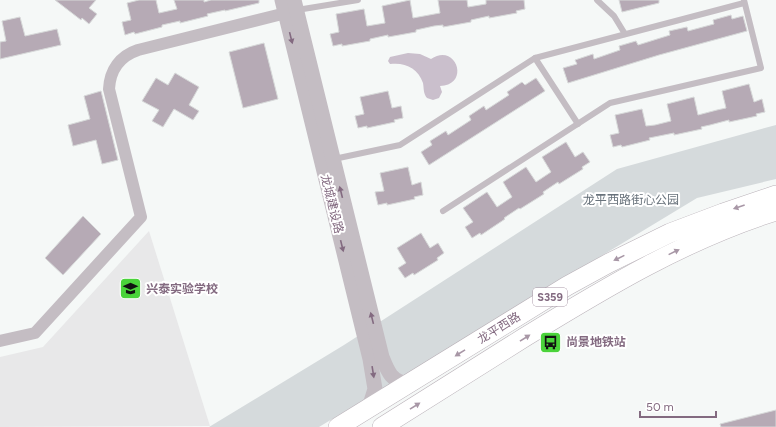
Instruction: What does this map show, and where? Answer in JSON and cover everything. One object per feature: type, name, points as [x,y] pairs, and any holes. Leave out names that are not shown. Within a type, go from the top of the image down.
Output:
[{"type":"main road","name":"龙平西路","points":[[338,427],[567,286],[609,263],[670,233],[776,195]]},
{"type":"main road","name":"龙平西路","points":[[382,427],[559,316],[621,280],[676,251],[752,218],[776,211]]},
{"type":"street","name":"龙城建设路","points":[[289,6],[328,161],[382,357],[386,369],[392,377],[399,382],[408,384]]},
{"type":"street","points":[[0,341],[35,333],[141,217],[109,89],[111,76],[116,64],[126,55],[138,50],[289,6]]},
{"type":"street","name":"龙城建设路","points":[[328,161],[373,373],[375,389],[369,408]]},
{"type":"lane","points":[[289,6],[358,0]]},
{"type":"lane","points":[[597,0],[614,16],[625,34]]},
{"type":"lane","points":[[328,161],[400,145],[535,58],[744,1],[761,68],[610,103],[443,211]]},
{"type":"lane","points":[[535,58],[578,124]]},
{"type":"shaded area","points":[[408,53],[420,54],[431,59],[440,55],[447,56],[453,60],[457,73],[455,79],[450,84],[440,86],[442,92],[439,98],[433,100],[427,98],[421,78],[418,73],[410,67],[401,64],[390,64],[388,61],[390,57]]},
{"type":"shaded area","name":"兴泰实验学校","points":[[149,231],[210,426],[0,427],[0,357],[43,347]]},
{"type":"green space","name":"龙平西路街心公园","points":[[776,125],[776,179],[697,198],[319,427],[209,427],[344,345],[617,169]]},
{"type":"building","points":[[55,0],[96,0],[89,8],[97,14],[89,24],[82,18],[81,20]]},
{"type":"building","points":[[139,0],[156,0],[159,13],[177,9],[174,0],[204,0],[204,2],[211,0],[259,0],[259,3],[207,14],[208,16],[180,23],[180,21],[162,25],[162,27],[125,35],[122,22],[131,20],[127,3]]},
{"type":"building","points":[[410,0],[413,18],[440,13],[438,0],[467,0],[468,7],[486,4],[486,0],[524,0],[525,9],[516,11],[517,13],[489,18],[489,16],[471,20],[471,22],[443,27],[443,25],[434,26],[416,30],[416,32],[388,37],[388,35],[370,39],[370,41],[342,46],[342,44],[333,46],[330,34],[339,32],[336,14],[364,9],[367,26],[385,23],[382,6]]},
{"type":"building","points":[[619,0],[659,0],[659,3],[622,12]]},
{"type":"building","points":[[731,15],[732,19],[743,16],[747,31],[659,55],[568,83],[563,68],[577,64],[575,60],[593,54],[594,59],[620,50],[619,46],[636,41],[638,45],[670,35],[669,31],[687,27],[688,31],[714,24],[713,20]]},
{"type":"building","points":[[20,17],[25,36],[57,29],[61,45],[0,59],[0,42],[6,41],[2,21]]},
{"type":"building","points":[[264,43],[278,99],[243,108],[229,52]]},
{"type":"building","points":[[175,73],[199,87],[189,105],[199,111],[193,120],[174,109],[163,127],[152,121],[159,110],[142,101],[156,78],[168,85]]},
{"type":"building","points":[[536,78],[545,91],[429,165],[421,152],[432,145],[430,141],[446,131],[448,135],[471,120],[469,116],[484,106],[486,110],[509,95],[507,92],[522,82],[525,85]]},
{"type":"building","points":[[749,84],[754,102],[762,99],[765,112],[756,114],[757,116],[729,122],[729,120],[701,127],[702,129],[674,135],[674,133],[649,138],[650,140],[622,147],[621,145],[613,147],[610,135],[619,133],[615,115],[642,109],[646,126],[655,125],[671,121],[667,104],[694,97],[698,115],[726,108],[722,91]]},
{"type":"building","points":[[101,91],[118,160],[102,164],[96,140],[73,146],[68,125],[90,119],[84,96]]},
{"type":"building","points":[[388,91],[392,108],[401,106],[403,118],[394,120],[395,122],[367,128],[367,126],[358,128],[355,116],[364,114],[360,97]]},
{"type":"building","points":[[566,142],[575,157],[583,152],[590,162],[582,167],[583,169],[559,184],[558,182],[543,192],[544,194],[520,209],[519,208],[481,235],[480,233],[472,238],[465,227],[473,222],[463,208],[487,192],[497,207],[512,197],[503,182],[526,167],[536,182],[551,172],[542,157]]},
{"type":"building","points":[[408,167],[412,185],[421,182],[423,195],[414,197],[415,199],[387,205],[387,203],[378,205],[375,192],[384,191],[380,173]]},
{"type":"building","points":[[83,216],[101,234],[63,275],[45,258]]},
{"type":"building","points":[[421,233],[430,248],[438,243],[444,253],[437,258],[438,260],[414,275],[413,273],[405,278],[398,268],[406,263],[397,248]]},
{"type":"building","points":[[776,410],[776,427],[721,427],[720,424]]},
{"type":"place","name":"兴泰实验学校","points":[[131,289]]},
{"type":"place","name":"尚景地铁站","points":[[550,342]]}]
